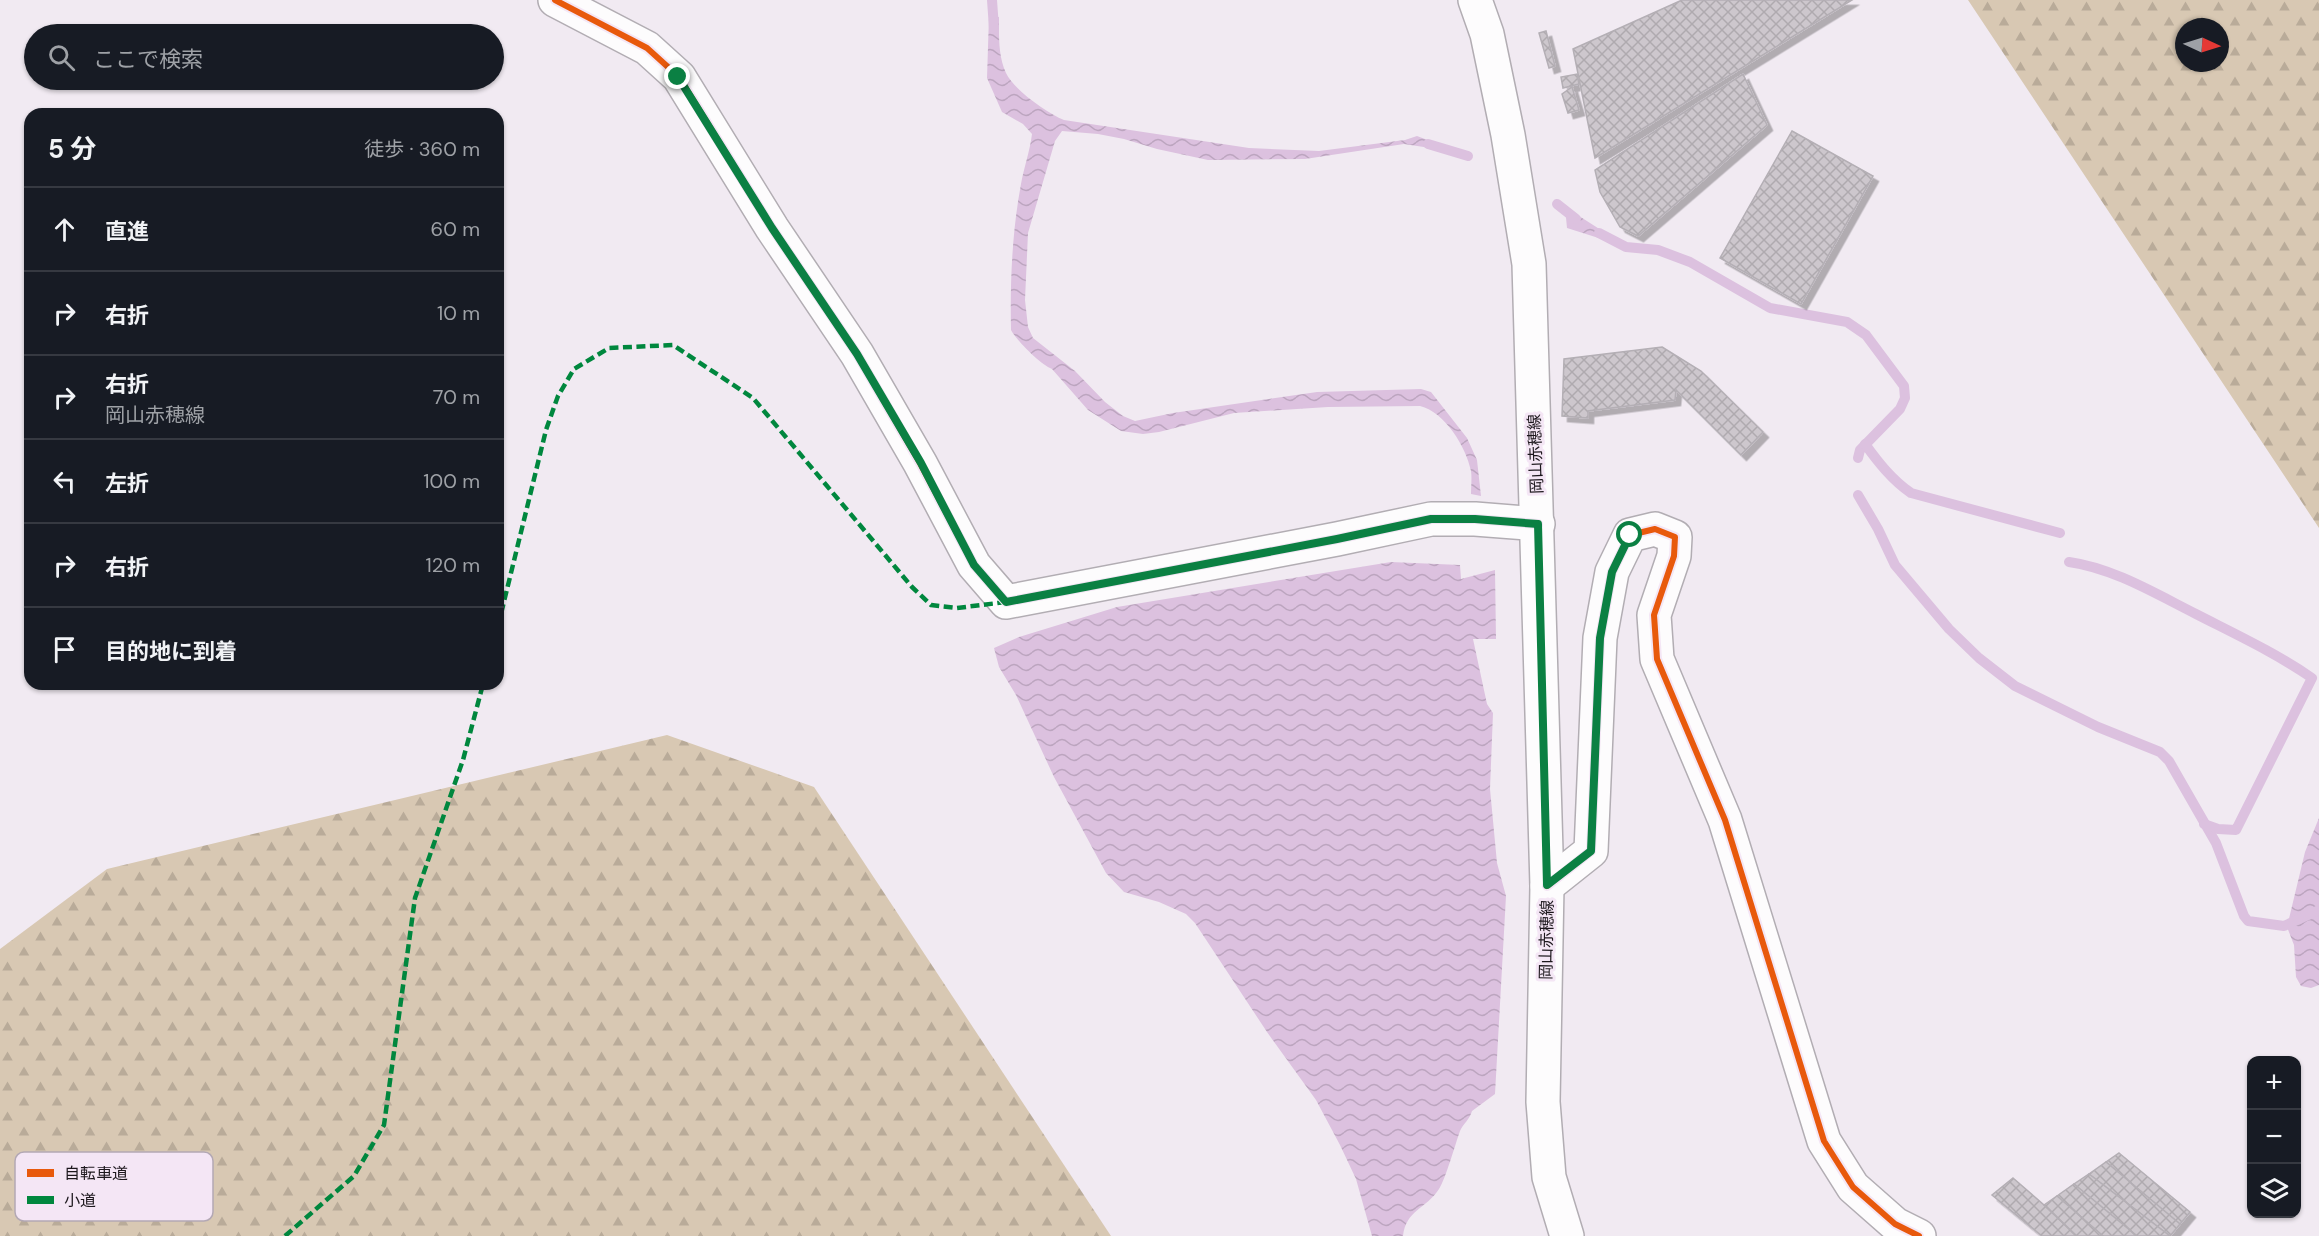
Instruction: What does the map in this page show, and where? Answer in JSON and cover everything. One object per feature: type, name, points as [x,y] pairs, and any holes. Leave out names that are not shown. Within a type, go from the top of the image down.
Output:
[{"type":"street","points":[[555,0],[647,48],[678,77],[772,228],[857,354],[921,463],[974,565],[1006,602],[1431,519],[1475,519],[1538,524]]},
{"type":"street","name":"岡山赤穂線","points":[[1475,0],[1487,34],[1508,135],[1529,264],[1547,885],[1543,1102],[1549,1177],[1566,1236]]},
{"type":"street","points":[[1547,885],[1591,851],[1600,638],[1612,572],[1630,535],[1655,529],[1675,537],[1674,556],[1654,615],[1657,659],[1725,820],[1824,1141],[1853,1187],[1895,1224],[1919,1236]]},
{"type":"green space","points":[[1968,0],[2319,0],[2319,528]]},
{"type":"green space","points":[[667,735],[814,787],[1111,1236],[0,1236],[0,949],[107,869]]},
{"type":"water","points":[[989,16],[999,17],[1000,52],[1003,66],[1010,80],[1032,100],[1064,120],[1249,148],[1319,151],[1405,140],[1417,136],[1438,144],[1441,147],[1437,149],[1404,144],[1305,159],[1208,160],[1124,139],[1062,131],[1055,141],[1028,233],[1025,300],[1028,327],[1033,338],[1075,371],[1105,402],[1123,416],[1135,421],[1173,413],[1317,392],[1421,389],[1431,392],[1467,438],[1477,460],[1481,496],[1471,494],[1471,474],[1468,462],[1453,432],[1438,415],[1420,406],[1328,407],[1234,413],[1143,434],[1121,431],[1088,410],[1052,369],[1029,352],[1011,330],[1011,275],[1016,220],[1032,134],[1023,124],[1002,112],[987,78]]},
{"type":"water","points":[[1565,207],[1615,239],[1608,241],[1567,228]]},
{"type":"water","points":[[1391,562],[1460,565],[1461,579],[1495,570],[1496,639],[1473,639],[1487,704],[1493,713],[1490,789],[1497,863],[1506,896],[1495,1094],[1472,1111],[1460,1131],[1442,1184],[1434,1196],[1408,1220],[1403,1236],[1372,1236],[1356,1179],[1316,1100],[1267,1032],[1195,923],[1186,914],[1159,902],[1124,892],[1106,873],[1054,777],[1016,695],[999,667],[994,648],[1019,637],[1117,607]]},
{"type":"water","points":[[2319,818],[2319,985],[2311,988],[2301,986],[2296,977],[2294,945],[2287,927],[2305,852]]},
{"type":"building","points":[[1682,0],[1852,0],[1595,158],[1573,49]]},
{"type":"building","points":[[1546,31],[1555,66],[1549,68],[1539,33]]},
{"type":"building","points":[[1577,74],[1579,84],[1563,88],[1561,77]]},
{"type":"building","points":[[1743,74],[1767,125],[1638,236],[1620,227],[1600,192],[1595,170]]},
{"type":"building","points":[[1572,87],[1579,110],[1568,113],[1562,94]]},
{"type":"building","points":[[1792,131],[1873,176],[1801,304],[1720,258]]},
{"type":"building","points":[[1662,347],[1701,371],[1763,432],[1741,455],[1676,390],[1675,400],[1588,411],[1588,418],[1562,416],[1564,359]]},
{"type":"building","points":[[2119,1153],[2190,1212],[2180,1224],[2106,1162]]},
{"type":"building","points":[[2106,1162],[2180,1224],[2170,1236],[2089,1174]]},
{"type":"building","points":[[2089,1174],[2170,1236],[2137,1236],[2074,1184]]},
{"type":"building","points":[[2013,1178],[2077,1236],[2042,1236],[1992,1195]]},
{"type":"building","points":[[2074,1184],[2137,1236],[2103,1236],[2057,1196]]},
{"type":"building","points":[[2057,1196],[2103,1236],[2077,1236],[2044,1205]]},
{"type":"waterway","points":[[992,0],[994,28]]},
{"type":"waterway","points":[[1428,144],[1468,156]]},
{"type":"waterway","points":[[1557,204],[1576,219]]},
{"type":"waterway","points":[[1599,233],[1626,247],[1658,250],[1690,262],[1770,308],[1847,322],[1866,335],[1904,386],[1905,398],[1900,409],[1860,450],[1858,458]]},
{"type":"waterway","points":[[1865,444],[1892,477],[1911,493],[2060,533]]},
{"type":"waterway","points":[[1858,495],[1895,565],[1949,629],[1979,658],[2015,686],[2098,727],[2160,752],[2169,761],[2216,843],[2244,916],[2248,921],[2284,926],[2319,910]]},
{"type":"waterway","points":[[2069,562],[2102,570],[2134,583],[2255,644],[2312,678],[2236,830],[2218,829],[2204,824]]},
{"type":"marked path","points":[[504,602],[546,430],[558,396],[574,369],[609,348],[673,345],[753,398],[912,587],[931,605],[957,608],[1006,602]]},
{"type":"marked path","points":[[285,1236],[354,1176],[384,1125],[415,898],[463,760],[481,690]]},
{"type":"cycle path","points":[[555,0],[647,48],[679,77],[772,228],[857,354],[920,463],[974,565],[1006,602],[1431,519],[1475,519],[1538,524]]},
{"type":"cycle path","points":[[1547,886],[1591,851],[1600,638],[1612,572],[1630,535],[1655,529],[1675,537],[1674,556],[1654,615],[1657,659],[1725,820],[1824,1141],[1853,1187],[1895,1224],[1919,1236]]},
{"type":"route","points":[[678,77],[772,228],[857,354],[921,463],[974,565],[1006,602],[1431,519],[1475,519],[1538,524],[1547,885],[1591,851],[1600,638],[1612,572],[1630,535]]}]
